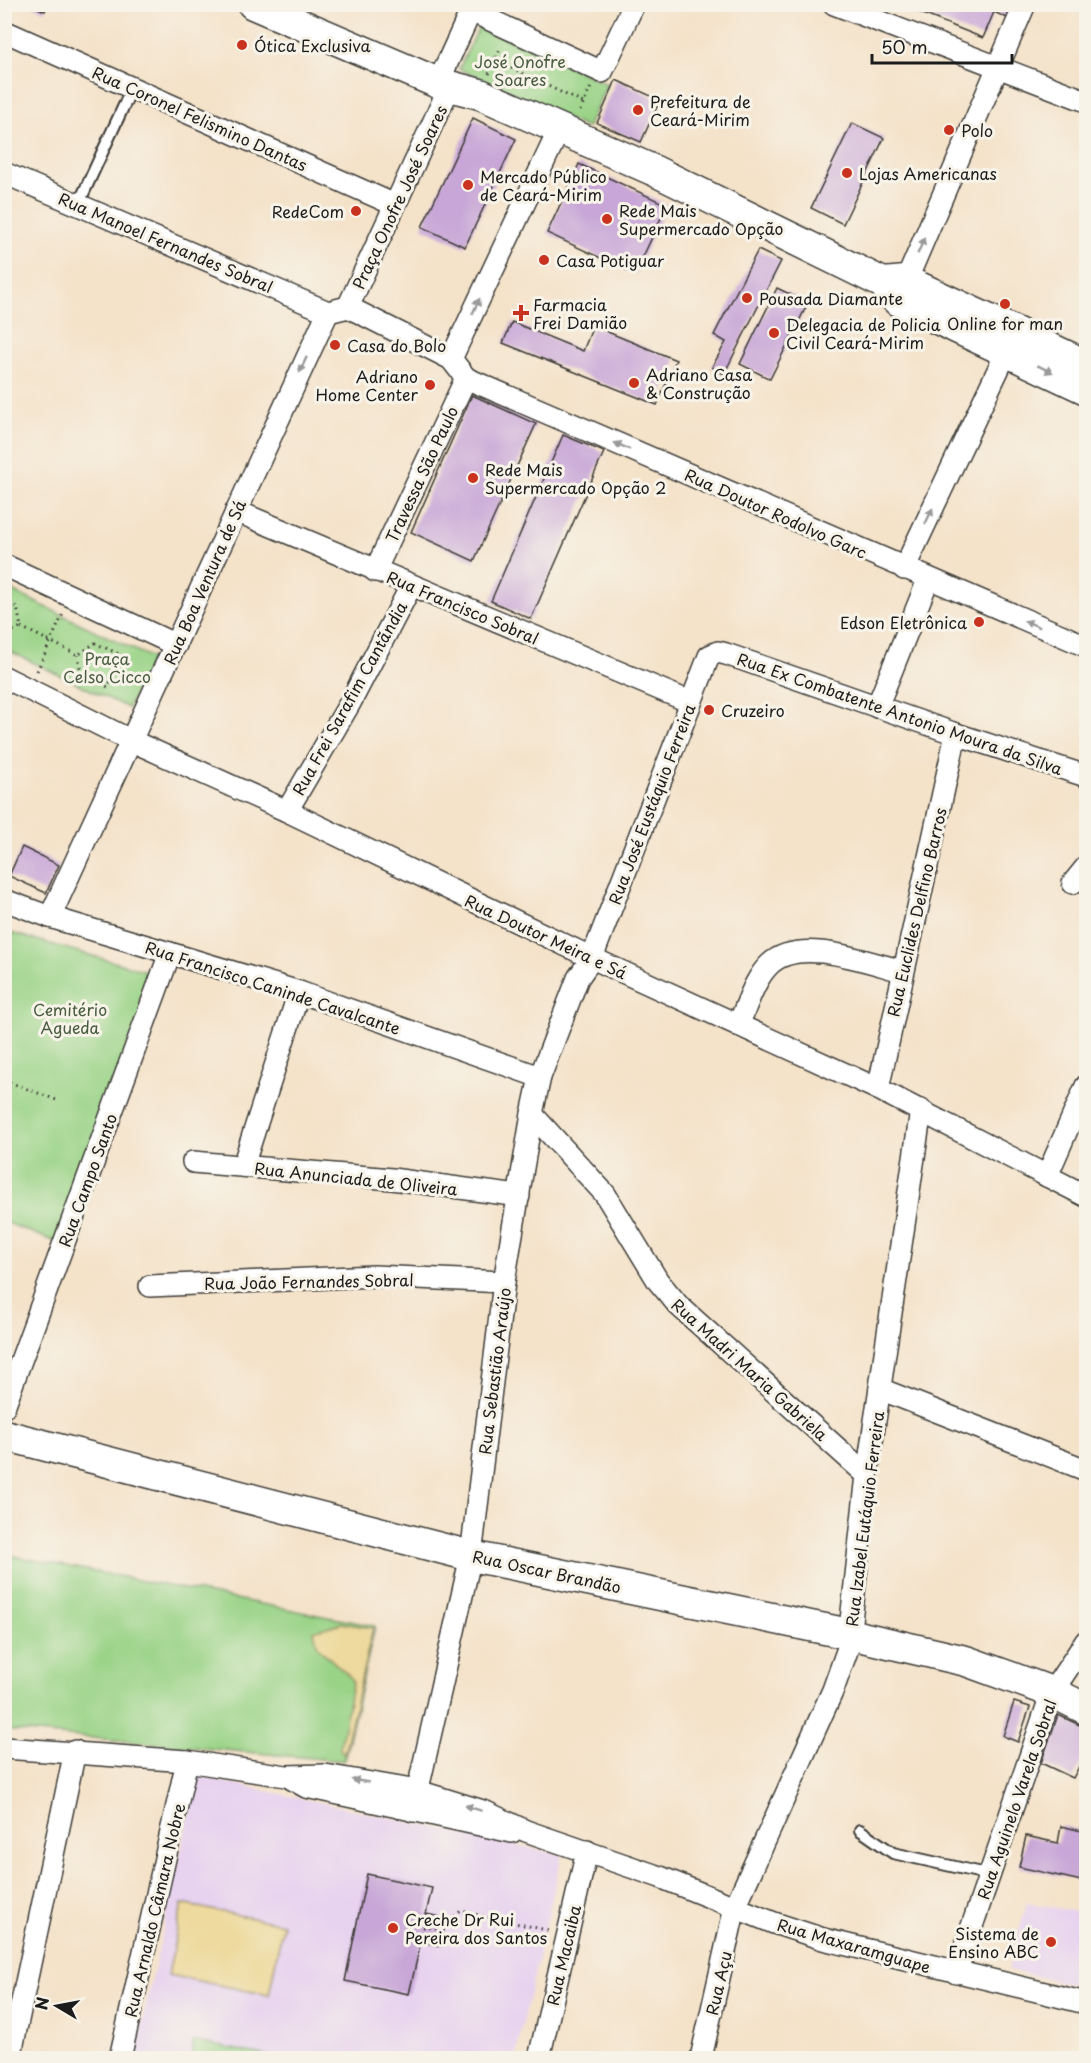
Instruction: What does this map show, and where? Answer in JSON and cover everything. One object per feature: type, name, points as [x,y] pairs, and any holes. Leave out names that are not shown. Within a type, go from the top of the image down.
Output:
[{"type":"street","points":[[253,4],[444,85],[480,94],[567,124],[655,171],[896,288],[1007,351],[1086,389]]},
{"type":"street","points":[[472,8],[509,29],[602,72],[634,4]]},
{"type":"street","points":[[834,4],[1086,101]]},
{"type":"street","points":[[896,288],[999,68],[1025,4]]},
{"type":"street","name":"Praça Onofre José Soares","points":[[466,378],[452,359],[338,310],[395,205],[444,85],[472,8]]},
{"type":"street","name":"Rua Coronel Felismino Dantas","points":[[4,31],[395,205]]},
{"type":"street","points":[[452,359],[567,124]]},
{"type":"street","name":"Rua Manoel Fernandes Sobral","points":[[4,173],[338,310]]},
{"type":"street","points":[[896,288],[1086,365]]},
{"type":"street","name":"Rua Boa Ventura de Sá","points":[[50,917],[236,511],[338,310]]},
{"type":"street","points":[[904,569],[1007,351]]},
{"type":"street","name":"Rua Doutor Rodolvo Garc","points":[[466,378],[928,580],[1086,646]]},
{"type":"street","name":"Travessa São Paulo","points":[[375,571],[466,378]]},
{"type":"street","name":"Rua Francisco Sobral","points":[[236,511],[690,702]]},
{"type":"street","points":[[4,565],[176,645]]},
{"type":"street","points":[[877,707],[928,580]]},
{"type":"street","name":"Rua Frei Sarafim Cantãndia","points":[[286,811],[350,703],[411,586]]},
{"type":"street","name":"Rua Ex Combatente Antonio Moura da Silva","points":[[713,653],[726,654],[956,734],[1086,776]]},
{"type":"street","name":"Rua José Eustáquio Ferreira","points":[[592,958],[690,702],[706,662],[713,653]]},
{"type":"street","name":"Rua Doutor Meira e Sá","points":[[4,677],[132,741],[286,811],[592,958],[878,1089],[1086,1196]]},
{"type":"street","name":"Rua Euclides Delfino Barros","points":[[878,1089],[902,971],[956,734]]},
{"type":"street","name":"Rua Francisco Caninde Cavalcante","points":[[4,900],[50,917],[299,992],[540,1077]]},
{"type":"street","points":[[738,1025],[762,974],[769,964],[783,954],[806,951],[829,954],[902,971]]},
{"type":"street","name":"Rua Campo Santo","points":[[4,1407],[170,953]]},
{"type":"street","name":"Rua Sebastião Araújo","points":[[415,1801],[471,1556],[504,1282],[532,1114],[540,1077],[578,978],[592,958]]},
{"type":"street","points":[[243,1166],[299,992]]},
{"type":"street","points":[[1047,1176],[1086,1086]]},
{"type":"street","name":"Rua Izabel Eutáquio Ferreira","points":[[735,1907],[842,1667],[849,1634],[867,1475],[921,1110]]},
{"type":"street","name":"Rua Madri Maria Gabriela","points":[[532,1114],[604,1194],[658,1281],[678,1305],[867,1475]]},
{"type":"street","name":"Rua Anunciada de Oliveira","points":[[193,1162],[392,1179],[519,1196]]},
{"type":"street","name":"Rua João Fernandes Sobral","points":[[150,1286],[374,1276],[504,1282]]},
{"type":"street","points":[[880,1389],[1086,1470]]},
{"type":"street","name":"Rua Oscar Brandão","points":[[4,1435],[471,1556],[849,1634],[966,1661],[1052,1692],[1086,1709]]},
{"type":"street","name":"Rua Aguinelo Varela Sobral","points":[[956,1974],[1052,1692],[1086,1641]]},
{"type":"street","name":"Rua Maxaramguape","points":[[4,1748],[75,1751],[187,1761],[286,1776],[325,1775],[415,1801],[486,1812],[526,1831],[587,1851],[823,1939],[956,1974],[1086,2003]]},
{"type":"street","points":[[10,2058],[75,1751]]},
{"type":"street","name":"Rua Arnaldo Câmara Nobre","points":[[120,2058],[187,1761]]},
{"type":"street","name":"Rua Macaiba","points":[[539,2058],[587,1851]]},
{"type":"street","name":"Rua Açu","points":[[701,2058],[735,1907]]},
{"type":"lane","points":[[78,205],[132,88]]},
{"type":"lane","points":[[860,1830],[893,1853],[991,1875]]},
{"type":"path","points":[[487,79],[509,29]]},
{"type":"path","points":[[495,60],[583,103]]},
{"type":"path","points":[[567,124],[583,103],[599,71]]},
{"type":"path","points":[[29,689],[72,596]]},
{"type":"path","points":[[4,601],[17,607],[21,627]]},
{"type":"path","points":[[21,627],[78,655]]},
{"type":"path","points":[[4,635],[21,627]]},
{"type":"path","points":[[95,643],[123,656],[108,687],[81,674],[78,655],[95,643]]},
{"type":"path","points":[[4,1080],[59,1101]]},
{"type":"path","points":[[423,1927],[439,1929],[461,1911],[567,1936]]},
{"type":"shaded area","points":[[198,1776],[562,1855],[515,2058],[134,2058]]},
{"type":"shaded area","name":"Sistema de Ensino ABC","points":[[1027,1903],[1086,1913],[1086,1987],[1008,1970]]},
{"type":"green space","name":"José Onofre Soares","points":[[480,25],[607,84],[587,128],[459,69]]},
{"type":"green space","name":"Praça Celso Cicco","points":[[4,587],[152,658],[128,708],[5,649]]},
{"type":"green space","name":"Cemitério Agueda","points":[[4,931],[157,974],[58,1243],[5,1222]]},
{"type":"green space","points":[[4,1554],[375,1626],[344,1761],[5,1730]]},
{"type":"green space","points":[[194,2041],[277,2058],[191,2058]]},
{"type":"sand","points":[[341,1623],[373,1628],[344,1755],[340,1749],[353,1680],[318,1647],[314,1631]]},
{"type":"sand","points":[[182,1904],[283,1924],[269,1995],[168,1975]]},
{"type":"building","points":[[4,4],[11,5],[4,21]]},
{"type":"building","points":[[28,4],[47,4],[45,11]]},
{"type":"building","points":[[898,4],[1013,4],[1007,18],[994,12],[983,38]]},
{"type":"building","points":[[616,80],[660,100],[641,142],[597,123]]},
{"type":"building","name":"Mercado Público de Ceará-Mirim","points":[[473,118],[516,139],[465,247],[422,227]]},
{"type":"building","name":"Lojas Americanas","points":[[852,123],[884,138],[843,224],[811,208]]},
{"type":"building","name":"Rede Mais Supermercado Opção","points":[[579,164],[667,205],[635,274],[547,233]]},
{"type":"building","name":"Pousada Diamante","points":[[758,250],[781,261],[724,374],[712,367],[726,342],[714,335]]},
{"type":"building","name":"Delegacia de Policia Civil Ceará-Mirim","points":[[777,288],[808,303],[770,379],[740,364]]},
{"type":"building","name":"Adriano Casa & Construção","points":[[512,322],[583,351],[593,326],[676,360],[657,405],[503,343]]},
{"type":"building","name":"Rede Mais Supermercado Opção 2","points":[[472,395],[536,424],[474,561],[411,532]]},
{"type":"building","points":[[563,435],[604,452],[531,619],[491,601]]},
{"type":"building","points":[[22,847],[59,865],[46,893],[9,876]]},
{"type":"building","points":[[1014,1702],[1030,1707],[1018,1742],[1003,1736]]},
{"type":"building","points":[[1058,1715],[1086,1728],[1086,1753],[1073,1778],[1041,1763]]},
{"type":"building","points":[[1061,1826],[1086,1832],[1086,1882],[1019,1867],[1026,1836],[1058,1843]]},
{"type":"building","points":[[367,1874],[432,1888],[426,1914],[446,1918],[441,1946],[421,1941],[409,1994],[345,1981]]},
{"type":"place","name":"Ótica Exclusiva","points":[[242,45]]},
{"type":"place","name":"Prefeitura de Ceará-Mirim","points":[[638,110]]},
{"type":"place","name":"Polo","points":[[949,130]]},
{"type":"place","name":"Lojas Americanas","points":[[847,173]]},
{"type":"place","name":"Mercado Público de Ceará-Mirim","points":[[468,185]]},
{"type":"place","name":"RedeCom","points":[[356,211]]},
{"type":"place","name":"Rede Mais Supermercado Opção","points":[[607,219]]},
{"type":"place","name":"Casa Potiguar","points":[[544,260]]},
{"type":"place","name":"Pousada Diamante","points":[[747,298]]},
{"type":"place","name":"Online for man","points":[[1005,304]]},
{"type":"place","name":"Farmacia Frei Damião","points":[[521,313]]},
{"type":"place","name":"Delegacia de Policia Civil Ceará-Mirim","points":[[774,333]]},
{"type":"place","name":"Casa do Bolo","points":[[335,345]]},
{"type":"place","name":"Adriano Casa & Construção","points":[[634,383]]},
{"type":"place","name":"Adriano Home Center","points":[[430,385]]},
{"type":"place","name":"Rede Mais Supermercado Opção 2","points":[[473,478]]},
{"type":"place","name":"Edson Eletrônica","points":[[979,622]]},
{"type":"place","name":"Cruzeiro","points":[[709,710]]},
{"type":"place","name":"Creche Dr Rui Pereira dos Santos","points":[[393,1928]]},
{"type":"place","name":"Sistema de Ensino ABC","points":[[1051,1942]]}]
